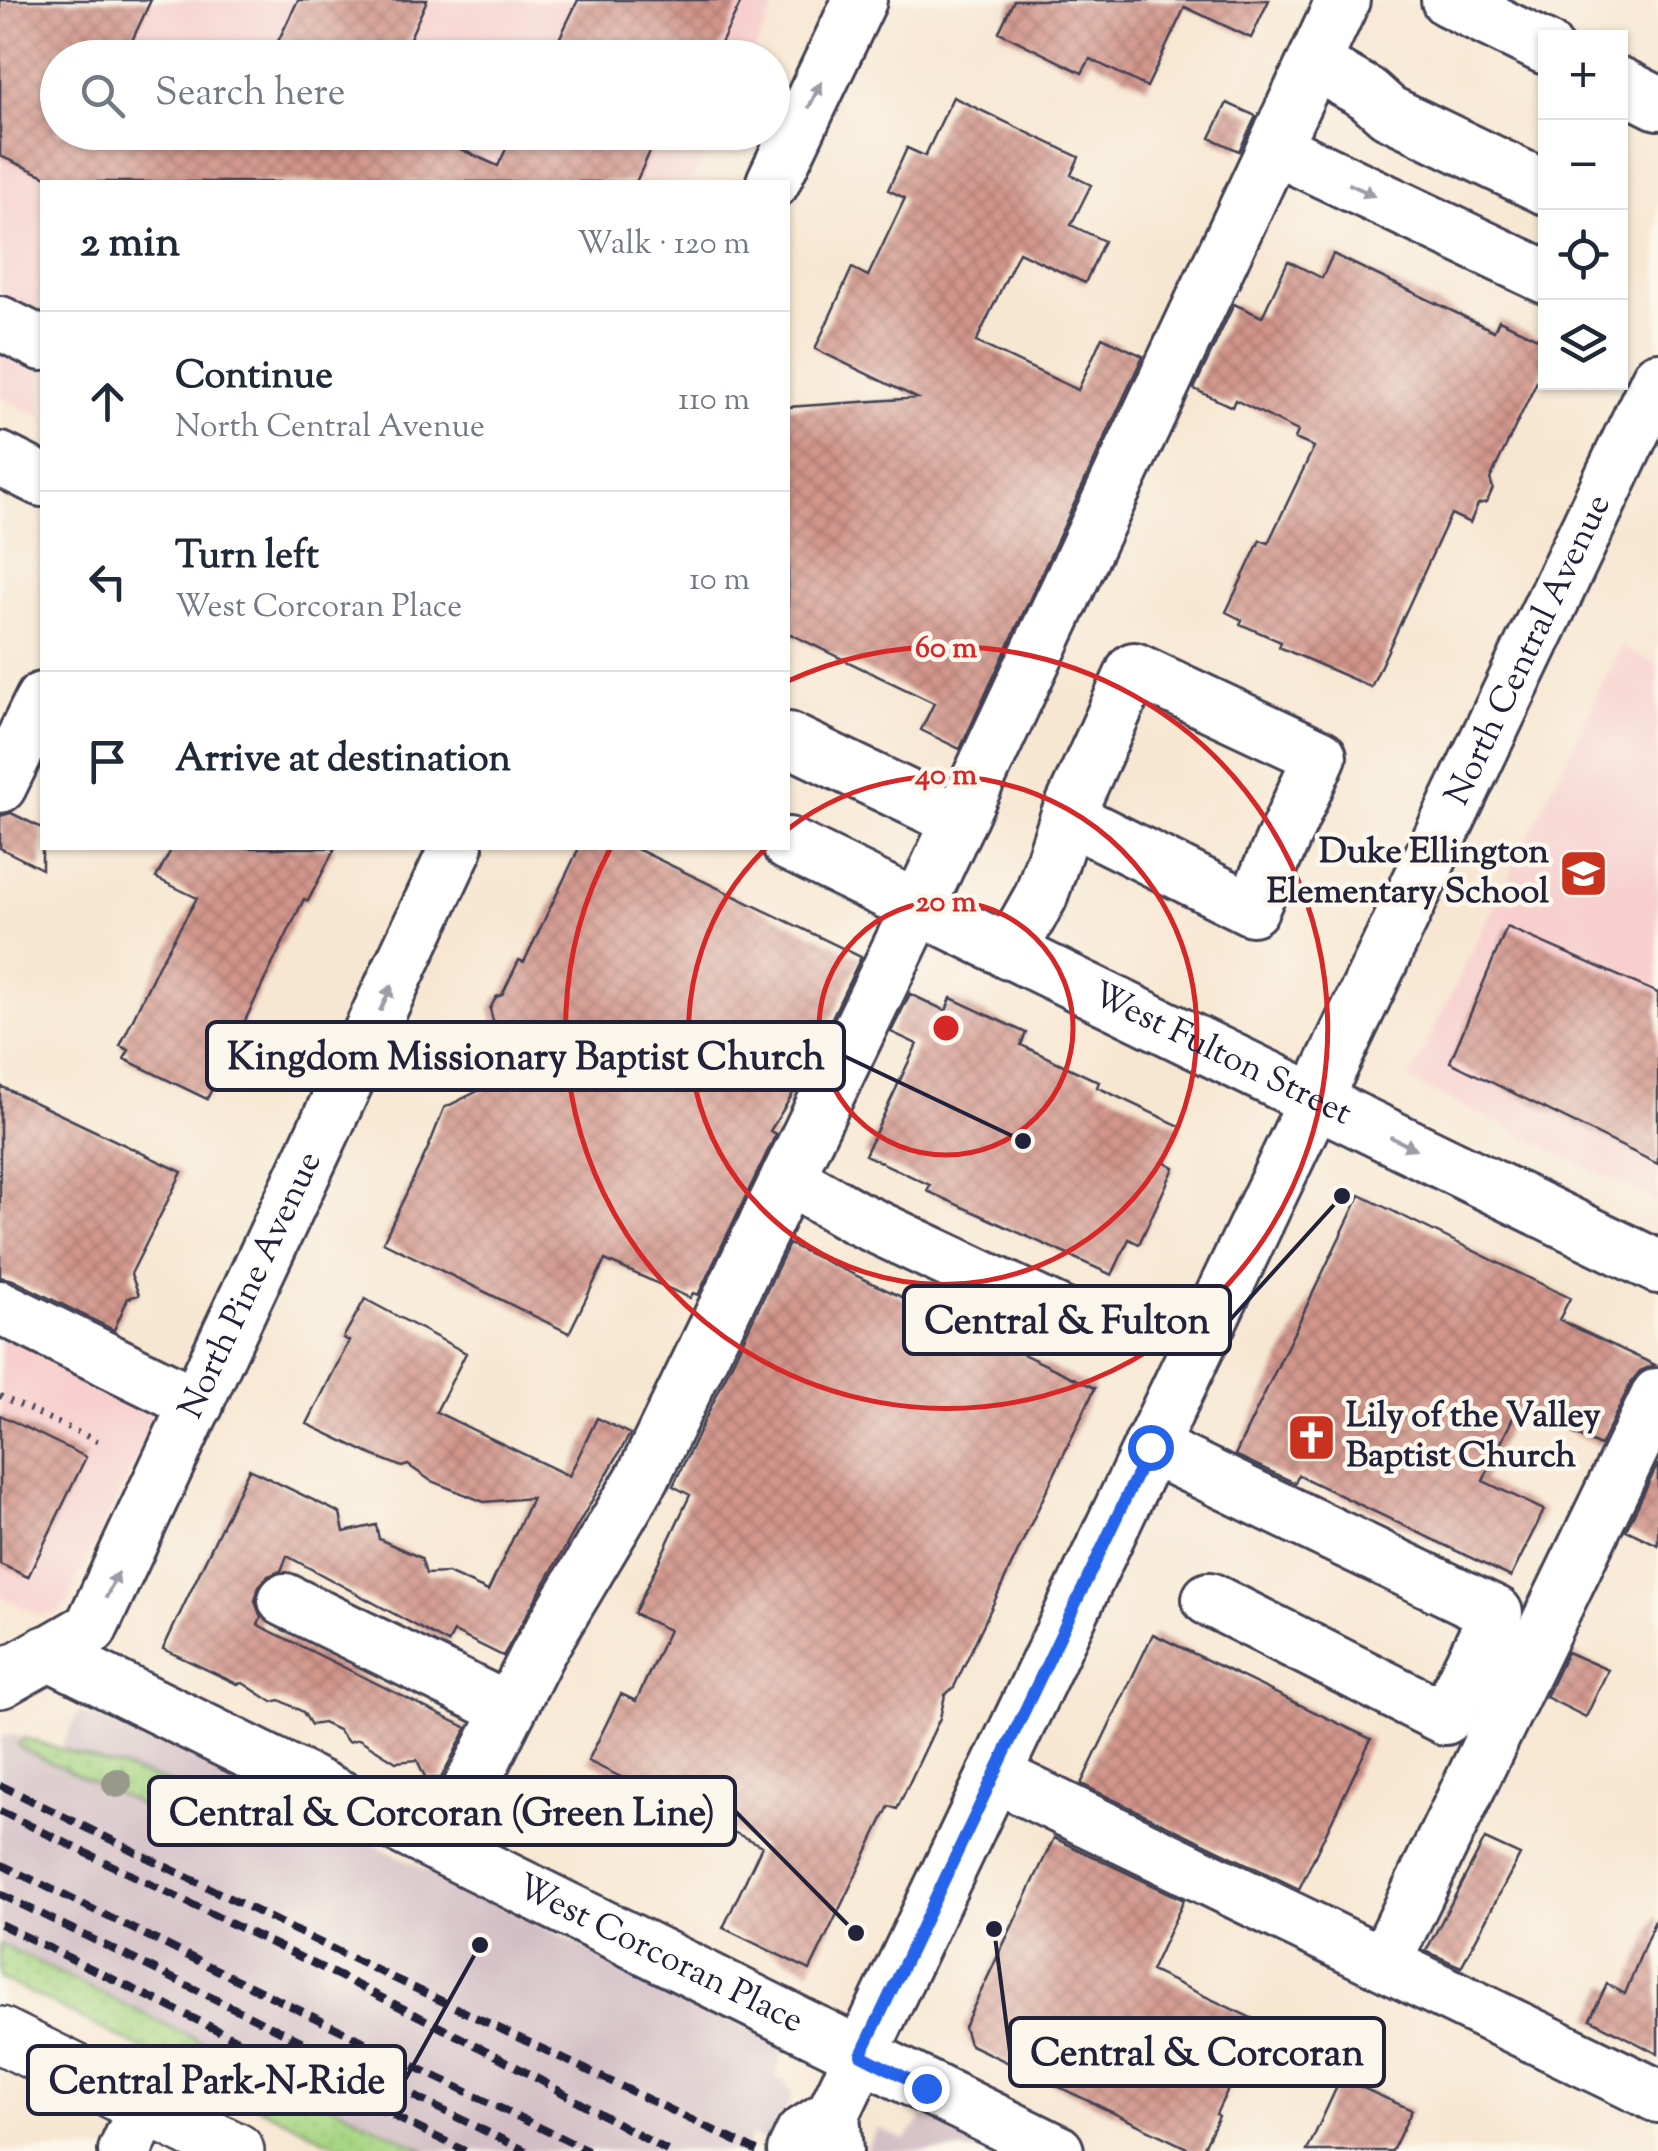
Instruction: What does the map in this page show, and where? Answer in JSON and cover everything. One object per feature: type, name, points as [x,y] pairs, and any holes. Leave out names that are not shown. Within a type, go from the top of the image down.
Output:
[{"type":"main road","points":[[0,1629],[24,1653]]},
{"type":"main road","name":"North Pine Avenue","points":[[0,1680],[24,1653]]},
{"type":"main road","points":[[0,2035],[135,2129],[236,2151]]},
{"type":"street","points":[[790,146],[860,0]]},
{"type":"street","points":[[441,1846],[538,1652],[643,1477],[918,908],[1344,0]]},
{"type":"street","points":[[1448,0],[1538,44]]},
{"type":"street","points":[[1314,62],[1368,94],[1388,112],[1538,184]]},
{"type":"street","points":[[1628,88],[1658,102]]},
{"type":"street","points":[[1274,148],[1538,274]]},
{"type":"street","points":[[774,180],[788,150]]},
{"type":"street","points":[[0,323],[40,343]]},
{"type":"street","name":"North Central Avenue","points":[[794,2151],[802,2134],[834,2132],[861,2055],[1658,379]]},
{"type":"street","points":[[0,459],[40,479]]},
{"type":"street","points":[[1009,952],[1042,896],[1067,818],[1134,670],[1320,756],[1252,908],[1067,818]]},
{"type":"street","points":[[0,786],[40,703]]},
{"type":"street","points":[[790,740],[958,821]]},
{"type":"street","name":"West Fulton Street","points":[[790,845],[1658,1267]]},
{"type":"street","name":"North Pine Avenue","points":[[24,1653],[91,1628],[455,850]]},
{"type":"street","points":[[787,1178],[855,1217],[1076,1322]]},
{"type":"street","points":[[0,1307],[198,1404]]},
{"type":"street","points":[[1384,1963],[1658,1395]]},
{"type":"street","points":[[1150,1447],[1496,1613],[1445,1718],[1209,1599]]},
{"type":"street","points":[[285,1600],[510,1710]]},
{"type":"street","name":"West Corcoran Place","points":[[24,1653],[441,1846],[1057,2151]]},
{"type":"street","points":[[994,1775],[1658,2096]]},
{"type":"path","points":[[0,1396],[99,1442]]},
{"type":"shaded area","points":[[0,0],[778,0],[759,40],[40,40],[40,150],[707,150],[692,180],[40,180],[40,417],[0,397]]},
{"type":"shaded area","name":"Duke Ellington Elementary School","points":[[1621,647],[1658,665],[1658,1202],[1409,1080]]},
{"type":"shaded area","points":[[0,1307],[169,1390],[66,1604],[59,1612],[42,1616],[0,1596]]},
{"type":"shaded area","points":[[79,1712],[170,1745],[785,2045],[775,2078],[787,2084],[793,2095],[771,2143],[752,2135],[744,2151],[348,2151],[0,1978],[0,1737],[14,1735],[60,1750]]},
{"type":"shaded area","points":[[928,2116],[1001,2151],[865,2151],[878,2128],[905,2140]]},
{"type":"green space","points":[[24,1738],[170,1783],[183,1791],[193,1823],[184,1826],[21,1748],[18,1744]]},
{"type":"green space","points":[[0,1944],[426,2151],[348,2151],[0,1978]]},
{"type":"building","points":[[0,0],[151,0],[132,40],[40,40],[40,150],[462,150],[498,166],[506,150],[651,150],[637,180],[54,180],[0,156]]},
{"type":"building","points":[[298,0],[427,0],[409,40],[279,40]]},
{"type":"building","points":[[578,0],[742,0],[723,40],[559,40]]},
{"type":"building","points":[[1014,0],[1269,0],[1251,38],[1185,7],[1147,87],[1090,59],[1082,73],[999,32]]},
{"type":"building","points":[[953,97],[1079,157],[1071,175],[1091,185],[1071,225],[1104,241],[1085,283],[1019,252],[976,342],[1078,390],[1102,337],[1143,356],[960,749],[921,730],[934,703],[790,634],[790,407],[917,398],[815,349],[852,268],[868,276],[905,198],[888,190],[907,148],[925,156]]},
{"type":"building","points":[[1227,103],[1256,116],[1239,151],[1210,138]]},
{"type":"building","points":[[1333,254],[1494,331],[1499,320],[1538,338],[1538,380],[1490,479],[1493,488],[1487,502],[1478,504],[1470,523],[1451,514],[1371,687],[1279,647],[1281,642],[1240,624],[1242,620],[1226,612],[1260,540],[1268,543],[1314,447],[1295,439],[1298,431],[1235,400],[1232,407],[1194,389],[1234,304],[1262,317],[1288,261],[1322,278]]},
{"type":"building","points":[[11,813],[40,827],[42,869],[0,848],[0,816]]},
{"type":"building","points":[[171,850],[334,850],[308,901],[304,899],[207,1099],[124,1059],[129,1050],[120,1046],[158,966],[197,898],[156,878]]},
{"type":"building","points":[[578,850],[639,850],[861,957],[805,1074],[770,1131],[776,1134],[698,1295],[693,1293],[690,1298],[605,1260],[569,1333],[383,1242],[444,1108],[486,1087],[471,1050],[477,1035],[495,1029],[490,1009],[496,997],[502,995],[519,960],[524,962]]},
{"type":"building","points":[[1507,927],[1658,993],[1658,1164],[1450,1062]]},
{"type":"building","points":[[910,994],[946,1011],[951,998],[1026,1033],[1021,1045],[1182,1127],[1165,1163],[1174,1168],[1139,1244],[1129,1239],[1112,1275],[927,1191],[930,1185],[865,1155],[917,1044],[891,1032]]},
{"type":"building","points":[[0,1086],[182,1172],[131,1274],[139,1295],[128,1298],[114,1330],[0,1277]]},
{"type":"building","points":[[1360,1195],[1570,1298],[1559,1320],[1655,1365],[1640,1371],[1632,1381],[1600,1446],[1518,1407],[1483,1481],[1544,1510],[1511,1577],[1298,1475],[1295,1483],[1235,1455]]},
{"type":"building","points":[[789,1244],[1095,1388],[954,1687],[945,1695],[940,1718],[897,1809],[889,1806],[810,1970],[723,1928],[762,1846],[588,1761],[621,1694],[636,1701],[669,1630],[634,1614],[690,1495],[673,1486]]},
{"type":"building","points":[[365,1299],[466,1353],[436,1412],[569,1476],[597,1418],[630,1434],[503,1656],[454,1632],[448,1643],[287,1556],[281,1571],[268,1576],[259,1586],[255,1601],[261,1618],[258,1625],[467,1728],[441,1778],[426,1779],[417,1760],[396,1762],[359,1739],[348,1742],[338,1730],[323,1723],[311,1725],[303,1712],[280,1700],[272,1702],[243,1683],[237,1684],[163,1649],[249,1469],[340,1513],[344,1532],[376,1525],[379,1539],[421,1558],[426,1574],[448,1573],[488,1591],[532,1498],[484,1502],[431,1481],[408,1465],[402,1467],[372,1455],[307,1424],[349,1341],[343,1338]]},
{"type":"building","points":[[0,1415],[86,1457],[28,1577],[0,1564]]},
{"type":"building","points":[[1658,1464],[1658,1545],[1626,1530]]},
{"type":"building","points":[[1153,1634],[1371,1739],[1299,1889],[1081,1784]]},
{"type":"building","points":[[1567,1652],[1608,1670],[1586,1717],[1546,1697]]},
{"type":"building","points":[[1054,1838],[1184,1900],[1151,1971],[1260,2022],[1202,2151],[1193,2151],[969,2044],[964,2027]]},
{"type":"building","points":[[1485,1839],[1520,1855],[1461,1967],[1426,1951]]},
{"type":"building","points":[[1656,1917],[1658,2054],[1590,2019],[1607,1984],[1625,1994]]},
{"type":"building","points":[[1341,2078],[1412,2110],[1392,2151],[1307,2151]]},
{"type":"railway","points":[[0,1785],[757,2151]]},
{"type":"railway","points":[[0,1811],[495,2055],[667,2151]]},
{"type":"railway","points":[[0,1864],[588,2151]]},
{"type":"railway","points":[[0,1894],[526,2151]]},
{"type":"railway","points":[[0,1924],[465,2151]]},
{"type":"place","name":"Duke Ellington Elementary School","points":[[1584,873]]},
{"type":"place","name":"Kingdom Missionary Baptist Church","points":[[1023,1141]]},
{"type":"place","name":"Central & Fulton","points":[[1342,1196]]},
{"type":"place","name":"Lily of the Valley Baptist Church","points":[[1311,1437]]},
{"type":"place","name":"Central & Corcoran","points":[[994,1929]]},
{"type":"place","name":"Central & Corcoran (Green Line)","points":[[856,1933]]},
{"type":"place","name":"Central Park-N-Ride","points":[[480,1945]]},
{"type":"route","points":[[926,2088],[861,2055],[1150,1447]]}]
